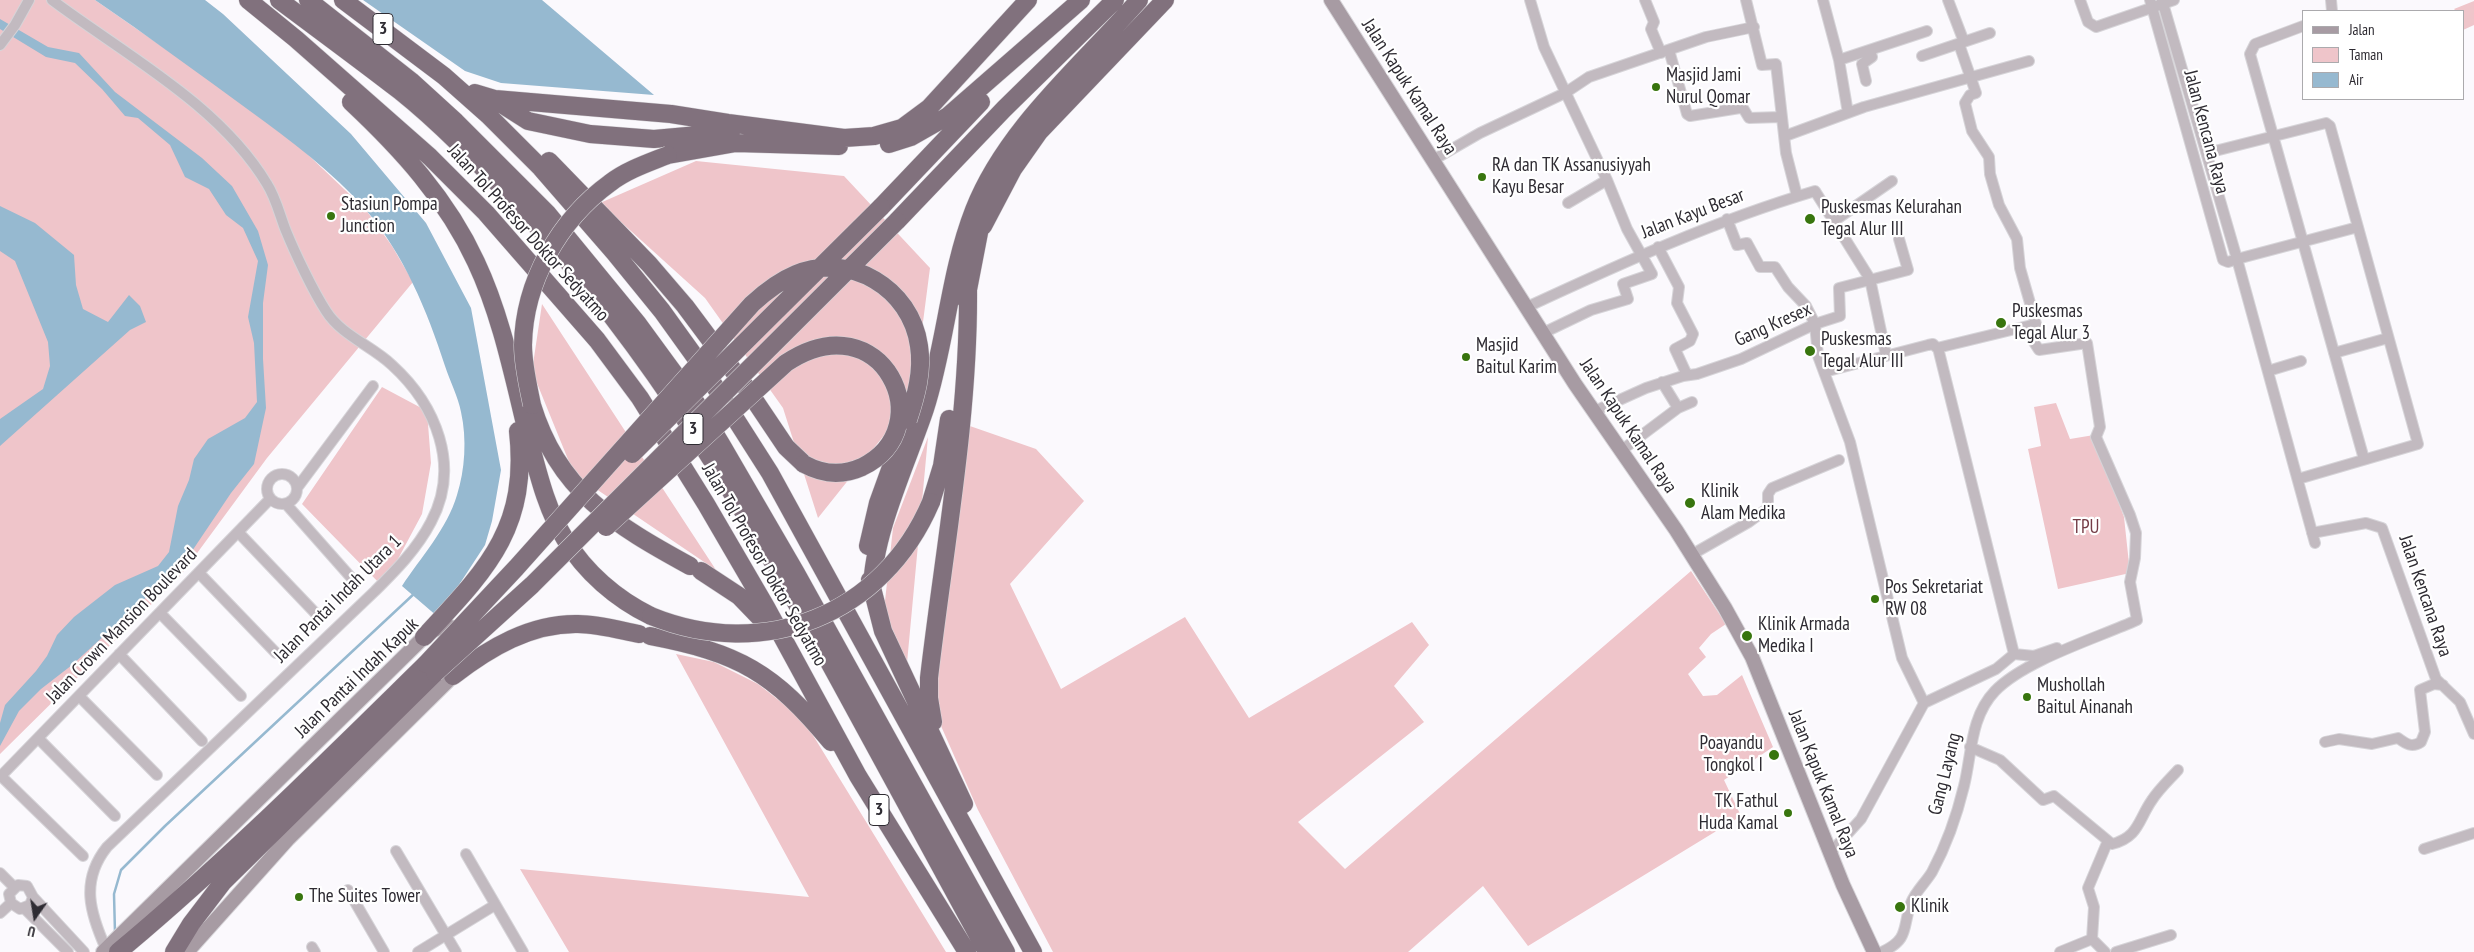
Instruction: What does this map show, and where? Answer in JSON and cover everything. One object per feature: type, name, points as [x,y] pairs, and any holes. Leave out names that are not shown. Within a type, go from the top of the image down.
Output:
[{"type":"highway","points":[[241,0],[366,116],[400,151],[432,188],[453,219],[476,263],[501,332],[536,467],[559,528],[578,558],[596,577],[627,602],[651,616],[682,627],[734,634],[770,632],[809,622],[848,602],[881,577],[910,543],[931,502],[938,481],[947,438],[964,240],[976,204],[992,174],[1014,141],[1045,102],[1139,0]]},
{"type":"highway","name":"Jalan Tol Profesor Doktor Sedyatmo","points":[[248,0],[296,38],[430,157],[486,213],[591,333],[640,398],[706,504],[858,776],[967,952]]},
{"type":"highway","name":"Jalan Tol Profesor Doktor Sedyatmo","points":[[279,0],[402,92],[479,165],[527,214],[619,324],[648,362],[702,442],[783,578],[987,952]]},
{"type":"highway","name":"Jalan Tol Profesor Doktor Sedyatmo","points":[[308,0],[410,82],[488,154],[547,213],[648,338],[696,403],[796,573],[1006,952]]},
{"type":"highway","name":"3","points":[[343,0],[422,59],[488,115],[541,168],[620,259],[703,368],[770,472],[1033,951]]},
{"type":"highway","points":[[475,93],[495,99],[671,114],[728,124],[844,138],[874,136],[902,128],[929,108],[1028,0]]},
{"type":"highway","points":[[532,585],[897,221],[1081,32],[1115,0]]},
{"type":"highway","points":[[872,590],[879,546],[931,389],[960,290],[979,234],[1013,169],[1035,137],[1165,0]]},
{"type":"highway","points":[[787,646],[739,596],[696,568],[622,526],[581,492],[551,453],[532,405],[525,374],[523,345],[529,299],[541,268],[558,236],[570,221],[598,192],[623,175],[668,155],[736,143],[867,147],[901,141],[948,116],[1069,11]]},
{"type":"highway","points":[[516,568],[881,207],[1069,11]]},
{"type":"highway","points":[[111,950],[173,905],[430,668],[598,534],[786,363],[808,351],[829,345],[851,346],[865,351],[883,366],[896,389],[899,419],[891,441],[875,459],[849,472],[828,473],[804,464],[786,448],[705,332],[649,264],[546,159],[475,93],[422,59]]},
{"type":"highway","points":[[495,99],[528,121],[590,134],[654,139],[711,132],[735,132],[794,135],[867,147]]},
{"type":"highway","points":[[979,234],[982,215],[1014,141]]},
{"type":"highway","points":[[174,952],[190,924],[223,882],[430,668],[516,568],[752,304],[778,284],[797,274],[828,267],[852,270],[880,282],[902,304],[916,330],[920,358],[918,387],[869,537],[868,567],[872,590],[883,631],[1033,951]]},
{"type":"highway","points":[[937,744],[930,707],[929,678],[965,394],[968,339],[960,290]]},
{"type":"highway","points":[[424,637],[479,576],[494,555],[506,533],[515,504],[520,475],[520,445],[501,332]]},
{"type":"highway","points":[[453,676],[501,644],[549,627],[586,624],[705,648],[737,660],[760,673],[799,705],[858,776]]},
{"type":"main road","name":"Jalan Kapuk Kamal Raya","points":[[1331,0],[1543,333],[1725,608],[1752,656],[1831,852],[1874,952]]},
{"type":"main road","name":"Jalan Pantai Indah Kapuk","points":[[111,950],[129,927],[424,637],[436,628],[445,626],[459,630],[465,638],[467,655],[453,676],[288,839],[187,952]]},
{"type":"street","points":[[3,41],[15,25],[29,0]]},
{"type":"street","name":"Jalan Pantai Indah Utara 1","points":[[52,0],[209,116],[246,155],[268,185],[287,234],[326,312],[342,328],[392,364],[420,394],[439,429],[443,459],[442,492],[432,521],[413,551],[375,592],[107,847],[97,859],[92,877],[91,904],[93,920],[111,950]]},
{"type":"street","name":"Jalan Kayu Besar","points":[[1530,0],[1544,47],[1607,180],[1627,229],[1641,254],[1727,219],[1815,191],[1834,221]]},
{"type":"street","points":[[1645,0],[1654,22],[1651,29],[1665,51],[1687,114],[1690,116],[1743,108],[1749,118],[1781,117]]},
{"type":"street","points":[[1746,0],[1762,65],[1776,64],[1786,153],[1797,196]]},
{"type":"street","points":[[1823,0],[1839,60],[1848,113]]},
{"type":"street","points":[[1824,372],[1928,344],[1933,344],[1937,348],[2036,324],[2020,268],[2017,239],[1999,205],[1990,174],[1989,157],[1972,131],[1966,103],[1970,95],[1976,93],[1948,0]]},
{"type":"street","points":[[2080,0],[2089,25],[2096,27],[2151,4],[2174,0]]},
{"type":"street","name":"Jalan Kencana Raya","points":[[2163,2],[2237,259],[2314,538],[2366,523],[2382,528],[2438,684],[2460,702],[2474,734]]},
{"type":"street","name":"Jalan Kencana Raya","points":[[2151,4],[2222,257],[2225,261],[2237,259]]},
{"type":"street","points":[[2302,26],[2255,44],[2251,50],[2364,459]]},
{"type":"street","points":[[1433,160],[1480,134],[1565,94],[1589,77],[1706,37],[1754,27]]},
{"type":"street","points":[[1839,60],[1927,31]]},
{"type":"street","points":[[1922,56],[1990,33]]},
{"type":"street","points":[[1866,80],[1862,64],[1872,57],[1870,50]]},
{"type":"street","points":[[1785,136],[1864,108],[2028,62]]},
{"type":"street","points":[[2207,153],[2329,124],[2358,227],[2418,444],[2298,479]]},
{"type":"street","points":[[1568,203],[1607,180]]},
{"type":"street","points":[[1886,355],[1870,279],[1834,221],[1892,181]]},
{"type":"street","points":[[1727,219],[1737,245],[1747,243],[1760,267],[1776,267],[1788,287],[1806,306],[1814,324],[1818,356],[1850,442],[1902,658],[1924,703]]},
{"type":"street","points":[[2237,259],[2358,227]]},
{"type":"street","name":"Gang Kresex","points":[[1595,411],[1662,382],[1697,374],[1741,359],[1814,324],[1841,315],[1838,288],[1908,270],[1898,239]]},
{"type":"street","points":[[1658,247],[1679,288],[1676,303],[1693,334],[1690,341],[1675,349],[1688,375]]},
{"type":"street","points":[[1527,307],[1641,254],[1652,274],[1623,284],[1628,300],[1591,310],[1543,333]]},
{"type":"street","name":"Gang Layang","points":[[1882,952],[1897,945],[1902,938],[1912,902],[1932,871],[1954,817],[1964,786],[1970,747],[1976,724],[1995,691],[2009,680],[2057,654],[2137,620],[2130,582],[2135,558],[2136,533],[2096,437],[2100,427],[2086,343],[2039,350],[2024,327]]},
{"type":"street","points":[[2334,353],[2388,338]]},
{"type":"street","points":[[1939,352],[2014,654]]},
{"type":"street","points":[[2268,371],[2301,361]]},
{"type":"street","points":[[1662,382],[1678,408]]},
{"type":"street","points":[[297,488],[291,477],[278,474],[270,479],[266,487],[270,499],[277,504],[286,504],[293,500],[297,488],[373,386]]},
{"type":"street","points":[[1622,450],[1678,408],[1692,402]]},
{"type":"street","points":[[1691,555],[1749,522],[1768,508],[1768,494],[1772,488],[1838,460]]},
{"type":"street","name":"Jalan Crown Mansion Boulevard","points":[[0,777],[270,499]]},
{"type":"street","points":[[286,504],[355,582]]},
{"type":"street","points":[[238,532],[320,618]]},
{"type":"street","points":[[199,573],[276,653]]},
{"type":"street","points":[[160,613],[241,696]]},
{"type":"street","points":[[1831,852],[1861,819],[1924,703],[1996,669],[2014,654],[2034,656],[2076,642],[2092,634]]},
{"type":"street","points":[[119,654],[202,741]]},
{"type":"street","points":[[2325,742],[2339,739],[2372,744],[2398,738],[2408,745],[2415,746],[2421,742],[2425,732],[2420,690],[2422,687],[2438,684]]},
{"type":"street","points":[[79,696],[157,775]]},
{"type":"street","points":[[38,738],[115,816]]},
{"type":"street","points":[[1970,747],[2000,760],[2043,800],[2054,796],[2108,843],[2125,841],[2135,832],[2152,799],[2178,770]]},
{"type":"street","points":[[0,777],[83,856]]},
{"type":"street","points":[[2424,849],[2474,833]]},
{"type":"street","points":[[2105,952],[2092,939],[2094,907],[2088,888],[2108,843]]},
{"type":"street","points":[[396,851],[456,952]]},
{"type":"street","points":[[466,854],[523,952]]},
{"type":"street","points":[[0,873],[14,887],[27,886],[33,897],[84,952]]},
{"type":"street","points":[[14,887],[10,894],[11,903],[16,908],[24,908],[30,904],[33,897]]},
{"type":"street","points":[[348,890],[384,952]]},
{"type":"street","points":[[0,913],[11,903]]},
{"type":"street","points":[[418,952],[495,905]]},
{"type":"street","points":[[24,908],[68,952]]},
{"type":"street","points":[[2116,952],[2171,935]]},
{"type":"street","points":[[2060,952],[2092,939]]},
{"type":"green space","points":[[0,0],[95,0],[206,77],[301,148],[366,210],[392,246],[413,282],[267,458],[181,575],[0,754]]},
{"type":"green space","points":[[2474,1],[2474,25],[2464,30],[2464,10],[2454,9]]},
{"type":"green space","points":[[696,161],[844,176],[930,268],[913,399],[818,518],[783,408],[705,298],[600,203]]},
{"type":"green space","points":[[542,304],[716,570],[574,474],[532,371]]},
{"type":"green space","points":[[382,387],[427,411],[431,463],[422,514],[383,587],[302,504]]},
{"type":"green space","name":"TPU","points":[[2056,403],[2070,439],[2094,435],[2124,517],[2130,573],[2058,589],[2028,449],[2041,446],[2034,407]]},
{"type":"green space","points":[[967,425],[1036,449],[1084,501],[1010,584],[1061,689],[1185,617],[1249,718],[1412,622],[1429,645],[1394,686],[1424,722],[1298,822],[1345,869],[1691,571],[1726,624],[1711,634],[1699,648],[1706,657],[1688,674],[1703,696],[1717,695],[1742,675],[1773,747],[1724,780],[1741,816],[1528,946],[1483,886],[1408,952],[1053,952],[978,810],[934,710]]},
{"type":"green space","points":[[928,437],[907,663],[884,610],[893,528]]},
{"type":"green space","points":[[676,654],[714,662],[758,684],[803,719],[946,952],[569,952],[520,869],[809,897]]},
{"type":"water","points":[[95,0],[205,0],[223,14],[351,134],[426,223],[471,308],[501,470],[492,521],[485,545],[438,617],[402,586],[433,542],[453,507],[462,475],[464,454],[463,422],[460,406],[438,345],[422,304],[403,264],[380,227],[353,196],[326,170],[265,122]]},
{"type":"water","points":[[363,0],[542,0],[654,95],[501,83],[465,71]]},
{"type":"water","points":[[0,19],[48,47],[79,53],[115,92],[202,158],[232,186],[258,231],[268,265],[263,303],[263,359],[266,408],[254,464],[231,493],[184,563],[72,665],[41,689],[19,711],[0,746],[0,723],[5,705],[36,671],[47,656],[57,635],[74,617],[115,585],[158,566],[169,552],[178,506],[189,480],[194,459],[208,439],[245,418],[257,402],[254,343],[248,317],[258,261],[243,228],[226,215],[209,189],[185,177],[170,145],[138,118],[125,116],[102,89],[75,63],[46,57],[0,29]]},
{"type":"water","points":[[0,206],[35,223],[74,255],[76,285],[83,309],[108,322],[129,295],[140,306],[146,322],[130,330],[0,446],[0,419],[43,389],[50,366],[48,342],[15,261],[0,251]]},
{"type":"waterway","points":[[115,933],[114,894],[121,870],[165,826],[416,592]]},
{"type":"place","name":"Masjid Jami Nurul Qomar","points":[[1656,87]]},
{"type":"place","name":"RA dan TK Assanusiyyah Kayu Besar","points":[[1482,177]]},
{"type":"place","name":"Stasiun Pompa Junction","points":[[331,216]]},
{"type":"place","name":"Puskesmas Kelurahan Tegal Alur III","points":[[1810,219]]},
{"type":"place","name":"Puskesmas Tegal Alur 3","points":[[2001,323]]},
{"type":"place","name":"Puskesmas Tegal Alur III","points":[[1810,351]]},
{"type":"place","name":"Masjid Baitul Karim","points":[[1466,357]]},
{"type":"place","name":"Klinik Alam Medika","points":[[1690,503]]},
{"type":"place","name":"Pos Sekretariat RW 08","points":[[1875,599]]},
{"type":"place","name":"Klinik Armada Medika I","points":[[1747,636]]},
{"type":"place","name":"Mushollah Baitul Ainanah","points":[[2027,697]]},
{"type":"place","name":"Poayandu Tongkol I","points":[[1774,755]]},
{"type":"place","name":"TK Fathul Huda Kamal","points":[[1788,813]]},
{"type":"place","name":"The Suites Tower","points":[[299,897]]},
{"type":"place","name":"Klinik","points":[[1900,907]]}]
